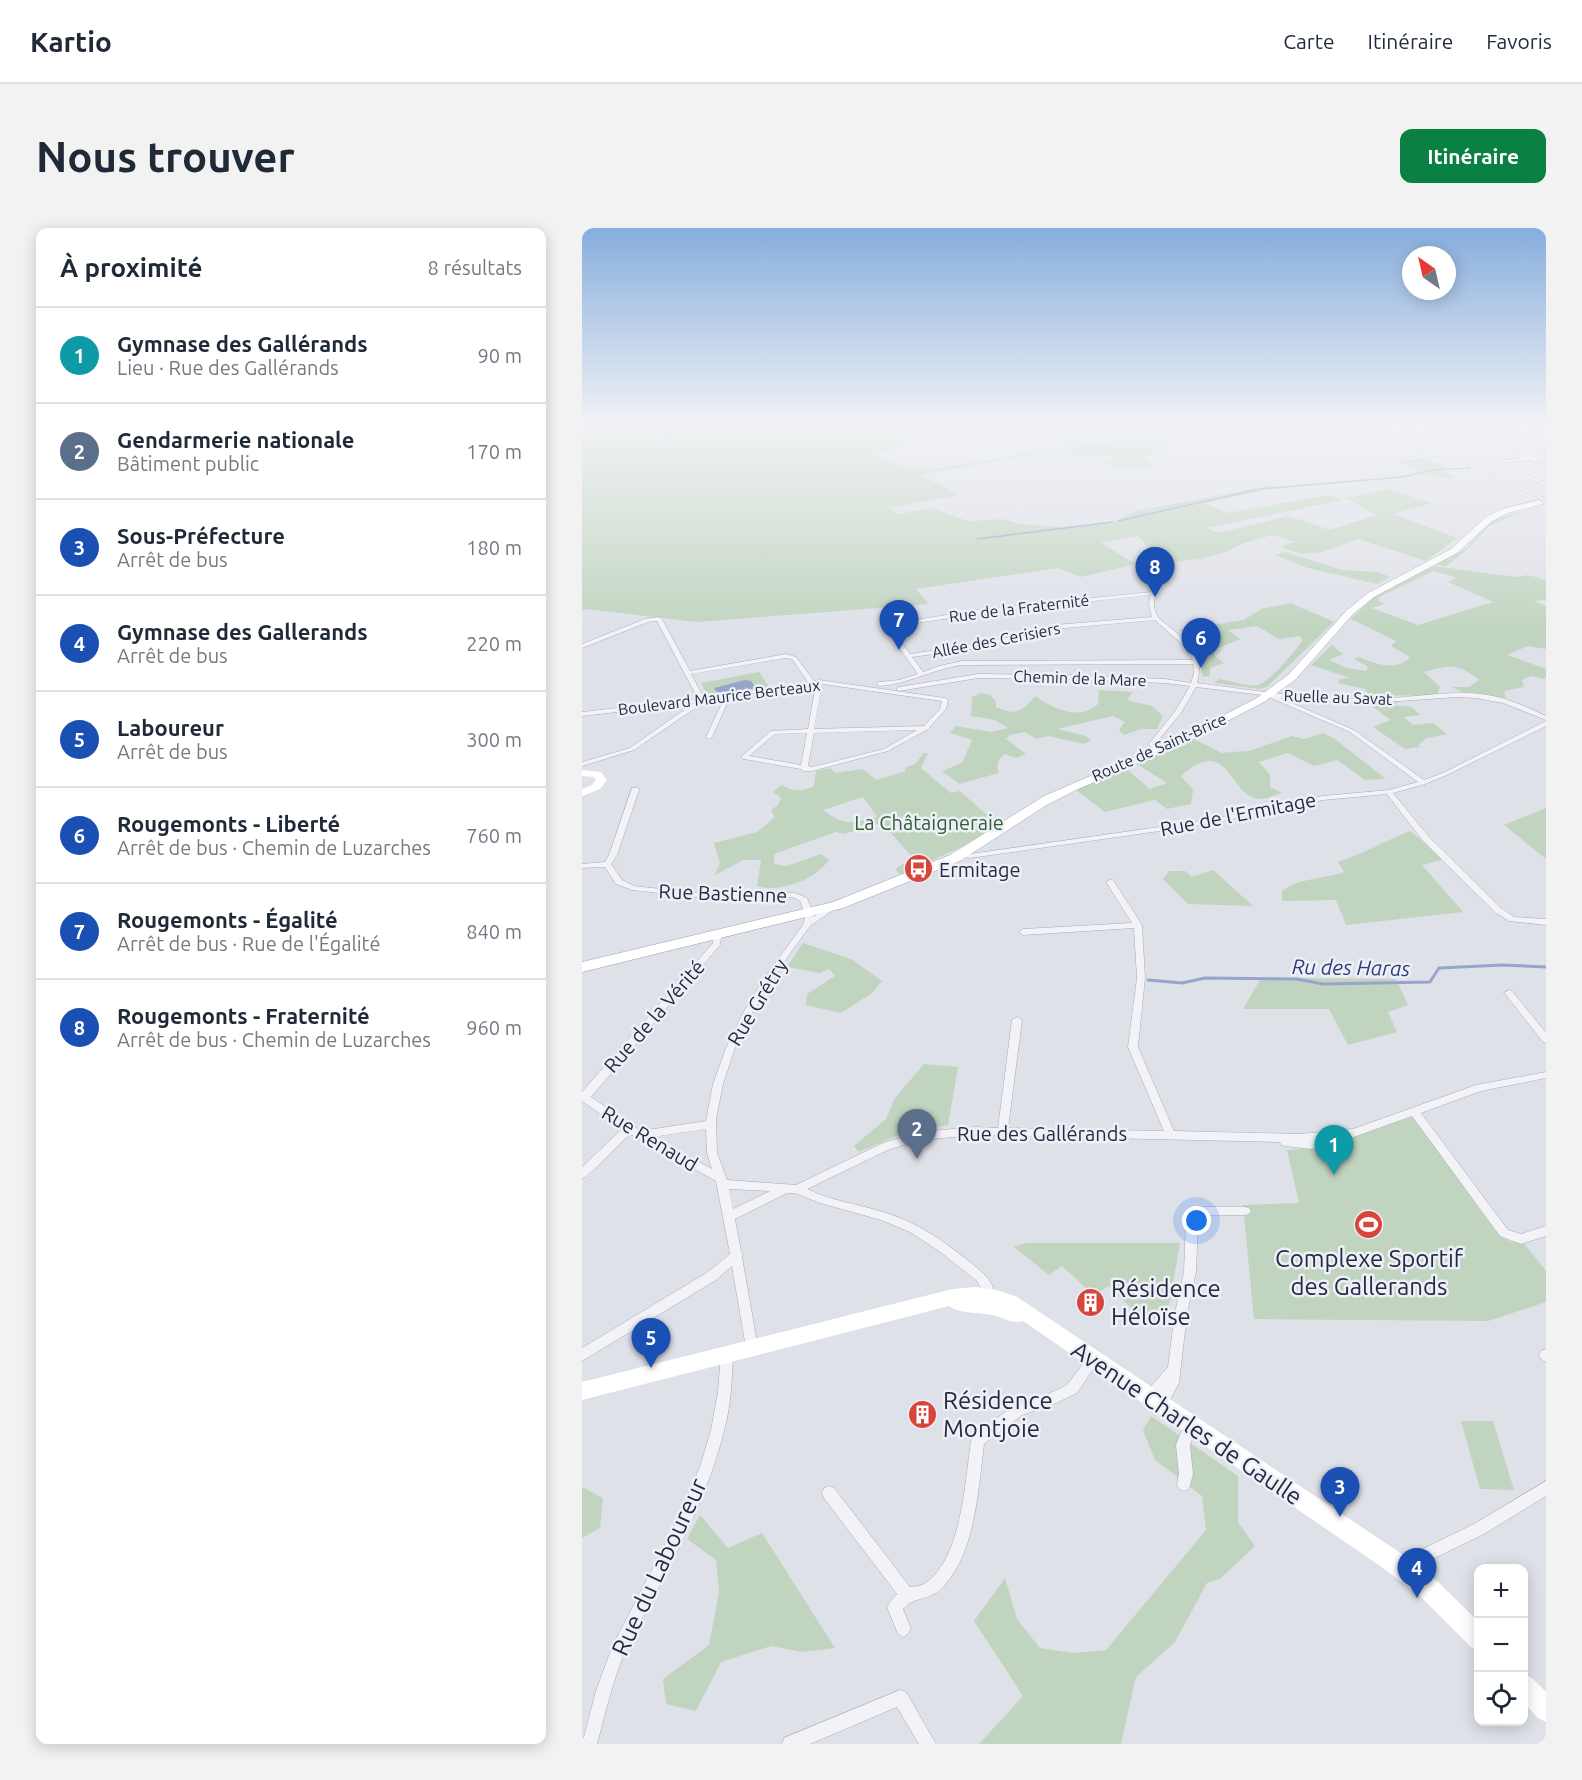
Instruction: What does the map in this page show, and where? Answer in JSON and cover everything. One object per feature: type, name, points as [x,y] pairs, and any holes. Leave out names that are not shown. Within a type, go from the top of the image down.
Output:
[{"type":"main road","name":"Route de Saint-Brice","points":[[812,913],[906,878],[967,852],[1075,784],[1158,745],[1247,708],[1269,694],[1315,652],[1364,600],[1454,551],[1483,523],[1498,514],[1544,502]]},
{"type":"main road","points":[[582,773],[597,774],[602,778],[597,787],[582,793]]},
{"type":"main road","name":"Route de Saint-Brice","points":[[582,967],[740,927],[812,913],[861,895]]},
{"type":"main road","name":"Avenue Charles de Gaulle","points":[[582,1391],[935,1302],[988,1301],[1035,1321],[1403,1569],[1435,1595],[1474,1634]]},
{"type":"main road","points":[[1528,1690],[1546,1710]]},
{"type":"street","points":[[1530,495],[1544,502]]},
{"type":"street","points":[[1154,554],[1161,573],[1161,581],[1153,593],[1156,618],[1191,650],[1196,662],[1195,684],[1158,745]]},
{"type":"street","name":"Rue de la Fraternité","points":[[908,656],[886,626],[984,611],[1153,593]]},
{"type":"street","name":"Allée des Cerisiers","points":[[908,656],[986,645],[1055,627],[1156,618]]},
{"type":"street","points":[[582,646],[647,620],[659,619],[702,700],[632,749],[582,764]]},
{"type":"street","points":[[688,673],[786,656],[794,658],[815,682],[804,769]]},
{"type":"street","points":[[908,656],[922,675]]},
{"type":"street","points":[[854,685],[898,684],[952,663],[1196,662]]},
{"type":"street","name":"Chemin de la Mare","points":[[891,691],[958,678],[997,676],[1195,684],[1269,694]]},
{"type":"street","name":"Boulevard Maurice Berteaux","points":[[582,714],[702,700],[815,682],[854,685],[945,700],[943,709],[926,728]]},
{"type":"street","points":[[1269,694],[1274,699],[1352,731],[1423,783]]},
{"type":"street","name":"Ruelle au Savat","points":[[1269,694],[1371,701],[1476,696],[1505,701],[1546,718]]},
{"type":"street","points":[[709,737],[728,696]]},
{"type":"street","name":"Rue de l'Ermitage","points":[[967,852],[1208,822],[1323,798],[1389,792],[1423,783],[1546,723]]},
{"type":"street","points":[[926,728],[886,750],[812,769],[746,760],[744,757],[770,733],[926,728]]},
{"type":"street","points":[[582,866],[607,864],[635,790]]},
{"type":"street","points":[[1389,792],[1426,839],[1498,910],[1512,919],[1546,922]]},
{"type":"street","name":"Rue Bastienne","points":[[607,864],[619,882],[632,888],[705,896],[795,895],[804,900],[812,913]]},
{"type":"street","points":[[1110,882],[1138,925],[1141,978],[1133,1047],[1170,1134]]},
{"type":"street","name":"Rue Grétry","points":[[752,1348],[737,1255],[721,1181],[713,1162],[712,1124],[727,1050],[750,1006],[812,913]]},
{"type":"street","points":[[1023,932],[1138,925]]},
{"type":"street","name":"Rue de la Vérité","points":[[583,1097],[717,943],[718,933]]},
{"type":"street","points":[[1509,993],[1546,1040]]},
{"type":"street","points":[[1003,1130],[1017,1020]]},
{"type":"street","name":"Rue des Gallérands","points":[[721,1181],[783,1190],[797,1189],[887,1146],[905,1140],[956,1132],[1003,1130],[1265,1137],[1310,1145],[1352,1133],[1480,1088],[1546,1075]]},
{"type":"street","name":"Rue Renaud","points":[[583,1097],[628,1129],[721,1181]]},
{"type":"street","points":[[1414,1111],[1504,1233],[1521,1239],[1546,1231]]},
{"type":"street","points":[[639,1135],[712,1124]]},
{"type":"street","points":[[582,1174],[628,1129]]},
{"type":"street","points":[[797,1189],[813,1198],[897,1221],[944,1247],[984,1280],[988,1301]]},
{"type":"street","points":[[728,1217],[783,1190]]},
{"type":"street","points":[[1154,1401],[1170,1390],[1181,1311],[1188,1284],[1194,1215],[1209,1211],[1245,1211]]},
{"type":"street","points":[[582,1355],[712,1276],[737,1255]]},
{"type":"street","name":"Rue du Laboureur","points":[[589,1744],[614,1659],[666,1562],[709,1459],[726,1381],[727,1354]]},
{"type":"street","points":[[903,1629],[895,1607],[907,1595],[928,1590],[949,1571],[960,1548],[978,1441],[1018,1410],[1072,1389],[1094,1360]]},
{"type":"street","points":[[1184,1484],[1186,1474],[1183,1444],[1190,1426]]},
{"type":"street","points":[[1403,1569],[1407,1564],[1479,1529],[1542,1490]]},
{"type":"street","points":[[829,1493],[907,1595]]},
{"type":"street","points":[[790,1744],[900,1698],[928,1744]]},
{"type":"green space","points":[[582,495],[959,495],[890,508],[898,514],[931,508],[968,521],[1002,519],[1021,524],[1060,527],[1115,522],[1135,511],[1221,495],[1244,495],[1205,503],[1227,513],[1330,495],[1343,500],[1206,528],[1218,533],[1289,516],[1330,530],[1376,515],[1346,498],[1361,495],[1406,495],[1432,503],[1393,514],[1457,538],[1426,561],[1358,539],[1323,552],[1301,554],[1280,547],[1294,542],[1273,535],[1200,559],[1164,563],[1138,536],[1101,543],[1136,564],[1081,577],[1059,568],[916,589],[929,604],[696,622],[587,609],[582,611]]},
{"type":"green space","points":[[1546,507],[1518,514],[1489,526],[1468,549],[1445,567],[1436,564],[1467,548],[1487,524],[1497,518]]},
{"type":"green space","points":[[1286,552],[1342,570],[1378,572],[1390,577],[1377,584],[1308,568],[1275,555]]},
{"type":"green space","points":[[1433,566],[1517,577],[1528,575],[1546,580],[1546,600],[1534,601],[1546,606],[1546,649],[1528,646],[1507,655],[1546,669],[1546,679],[1531,676],[1522,680],[1524,687],[1504,691],[1506,698],[1462,692],[1452,687],[1469,687],[1479,680],[1464,670],[1453,667],[1424,672],[1440,687],[1437,695],[1370,696],[1365,689],[1338,683],[1340,679],[1350,678],[1311,665],[1332,645],[1343,654],[1329,660],[1346,668],[1366,671],[1368,667],[1354,659],[1359,657],[1379,664],[1392,665],[1405,662],[1410,657],[1391,646],[1396,641],[1351,619],[1374,596]],"holes":[[[1434,571],[1457,578],[1448,582],[1493,602],[1418,625],[1372,608],[1385,604],[1379,601],[1379,597]]]},
{"type":"green space","points":[[1291,603],[1334,622],[1268,686],[1260,689],[1214,683],[1219,679],[1249,685],[1263,683],[1294,652],[1302,641],[1300,636],[1279,639],[1257,626],[1228,630],[1240,639],[1214,650],[1215,656],[1224,663],[1210,668],[1210,676],[1203,677],[1197,649],[1215,646],[1219,642],[1212,638],[1191,640],[1179,630],[1244,620],[1261,609]]},
{"type":"green space","points":[[759,672],[769,687],[708,697],[701,683]]},
{"type":"green space","points":[[1099,690],[1133,692],[1127,700],[1152,706],[1163,716],[1157,729],[1141,729],[1124,735],[1119,730],[1125,722],[1113,716],[1057,729],[1086,736],[1091,740],[1084,744],[1048,736],[1036,739],[1025,732],[1010,735],[1006,739],[1026,754],[1016,758],[1005,754],[998,762],[999,773],[959,784],[942,771],[962,763],[972,740],[950,733],[956,726],[992,732],[1008,728],[995,720],[971,716],[972,697],[980,693],[990,695],[996,701],[996,707],[1013,712],[1022,709],[1035,696],[1058,709],[1074,713],[1090,709],[1098,704]]},
{"type":"green space","points":[[1400,701],[1392,705],[1411,707],[1421,715],[1403,717],[1413,725],[1433,723],[1447,734],[1427,738],[1419,744],[1420,747],[1405,749],[1373,727],[1391,720],[1366,702]]},
{"type":"green space","points":[[1323,733],[1335,739],[1386,779],[1365,780],[1337,760],[1314,766],[1288,753],[1259,762],[1270,775],[1270,787],[1282,793],[1262,799],[1250,796],[1219,764],[1209,761],[1197,764],[1181,776],[1193,790],[1191,804],[1167,809],[1155,800],[1105,812],[1076,790],[1125,768],[1150,789],[1167,783],[1135,763],[1194,739],[1222,753],[1249,751],[1292,736],[1304,739]]},
{"type":"green space","name":"La Châtaigneraie","points":[[924,753],[928,753],[921,768],[951,793],[960,791],[999,826],[901,875],[895,869],[913,858],[882,823],[843,834],[836,832],[774,854],[774,864],[787,866],[821,854],[829,860],[815,873],[796,883],[776,888],[757,886],[761,860],[743,860],[715,875],[720,863],[714,843],[757,832],[775,817],[771,810],[778,805],[781,798],[773,792],[781,785],[793,790],[809,788],[814,786],[816,771],[830,768],[835,773],[863,769],[876,780],[906,771],[905,768],[915,764]],"holes":[[[863,797],[877,817],[848,822],[837,819],[823,810]]]},
{"type":"green space","points":[[1546,808],[1546,859],[1504,825]]},
{"type":"green space","points":[[1410,831],[1445,859],[1422,865],[1463,912],[1346,925],[1336,900],[1282,901],[1282,891],[1289,887],[1304,881],[1344,872],[1338,862]]},
{"type":"green space","points":[[1213,870],[1253,906],[1188,904],[1163,879],[1169,871],[1185,871],[1192,877]]},
{"type":"green space","points":[[803,943],[851,959],[882,981],[872,993],[841,1013],[806,1005],[807,994],[835,976],[829,969],[820,973],[787,967]]},
{"type":"green space","points":[[1261,978],[1396,979],[1408,1005],[1388,1012],[1397,1032],[1348,1045],[1329,1009],[1243,1009]]},
{"type":"green space","points":[[924,1064],[958,1067],[948,1125],[906,1132],[859,1152],[854,1146],[886,1119],[895,1098]]},
{"type":"green space","name":"Complexe Sportif des Gallerands","points":[[1412,1117],[1450,1165],[1481,1212],[1501,1237],[1511,1242],[1523,1242],[1546,1271],[1546,1302],[1488,1321],[1254,1319],[1243,1205],[1299,1203],[1287,1150],[1319,1147]]},
{"type":"green space","points":[[1025,1243],[1180,1243],[1169,1305],[1148,1324],[1108,1286],[1097,1294],[1090,1287],[1087,1289],[1062,1266],[1049,1275],[1014,1247]]},
{"type":"green space","points":[[1151,1416],[1238,1476],[1238,1522],[1255,1546],[1220,1579],[1207,1583],[1175,1642],[1136,1677],[1121,1744],[979,1744],[1023,1696],[974,1621],[1005,1578],[1017,1619],[1040,1648],[1073,1653],[1106,1650],[1206,1530],[1202,1496],[1155,1460],[1143,1430]]},
{"type":"green space","points":[[1461,1421],[1493,1421],[1514,1490],[1480,1489]]},
{"type":"green space","points":[[582,1487],[603,1498],[600,1528],[582,1538]]},
{"type":"green space","points":[[700,1515],[728,1548],[762,1533],[835,1648],[802,1652],[771,1646],[721,1662],[696,1711],[666,1704],[663,1679],[709,1645],[719,1592],[716,1560],[687,1539]]},
{"type":"water","points":[[745,680],[751,681],[756,688],[719,695],[714,688]]},
{"type":"waterway","points":[[1118,521],[1234,495]]},
{"type":"waterway","points":[[977,539],[1113,522]]},
{"type":"waterway","name":"Ru des Haras","points":[[1148,980],[1182,983],[1205,978],[1297,979],[1323,984],[1430,982],[1439,968],[1503,965],[1546,967]]},
{"type":"place","name":"Rougemonts - Fraternité","points":[[1155,597]]},
{"type":"place","name":"Rougemonts - Égalité","points":[[899,650]]},
{"type":"place","name":"Rougemonts - Liberté","points":[[1201,668]]},
{"type":"place","name":"Ermitage","points":[[918,869]]},
{"type":"place","name":"Gendarmerie nationale","points":[[917,1159]]},
{"type":"place","name":"Gymnase des Gallérands","points":[[1334,1175]]},
{"type":"place","name":"Complexe Sportif des Gallerands","points":[[1369,1225]]},
{"type":"place","name":"Résidence Héloïse","points":[[1090,1302]]},
{"type":"place","name":"Laboureur","points":[[651,1368]]},
{"type":"place","name":"Résidence Montjoie","points":[[922,1414]]},
{"type":"place","name":"Sous-Préfecture","points":[[1340,1517]]},
{"type":"place","name":"Gymnase des Gallerands","points":[[1417,1598]]}]
